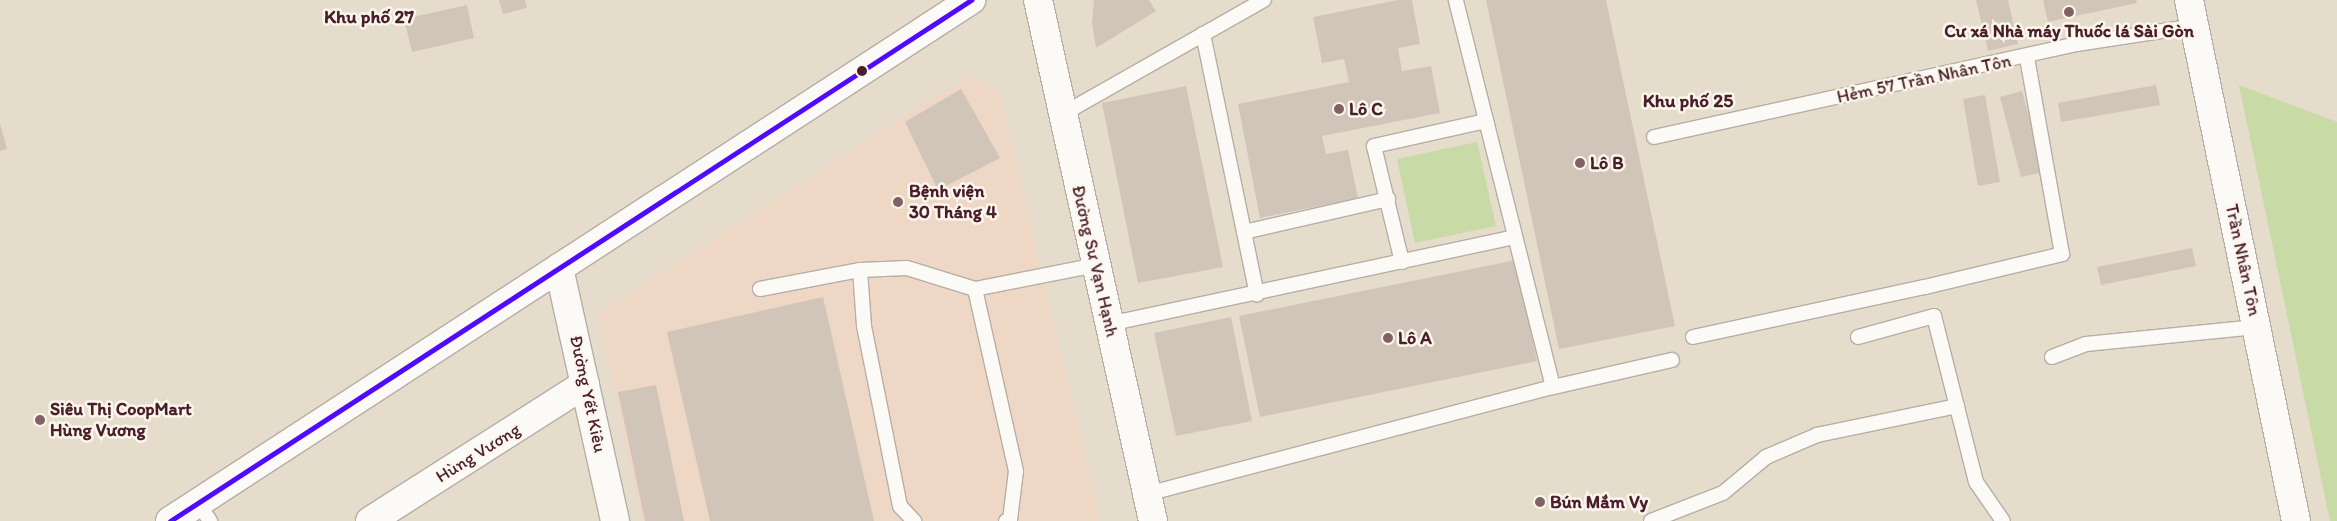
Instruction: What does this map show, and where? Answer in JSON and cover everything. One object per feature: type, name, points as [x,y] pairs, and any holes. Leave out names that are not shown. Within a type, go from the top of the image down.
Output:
[{"type":"street","points":[[170,521],[204,512],[560,268],[971,0]]},
{"type":"street","name":"Đường Sư Vạn Hạnh","points":[[1038,0],[1153,521]]},
{"type":"street","name":"Trần Nhân Tôn","points":[[2191,13],[2296,521]]},
{"type":"street","name":"Đường Yết Kiêu","points":[[560,268],[616,521]]},
{"type":"street","name":"Hùng Vương","points":[[370,521],[585,384]]},
{"type":"lane","points":[[1063,114],[1264,0]]},
{"type":"lane","points":[[1456,0],[1552,387]]},
{"type":"lane","name":"Hẻm 57 Trần Nhân Tôn","points":[[1654,137],[2027,57],[2191,13]]},
{"type":"lane","points":[[1203,34],[1257,294]]},
{"type":"lane","points":[[1693,337],[1925,288],[2062,254],[2027,57]]},
{"type":"lane","points":[[1402,262],[1374,146],[1486,121]]},
{"type":"lane","points":[[1244,232],[1388,200]]},
{"type":"lane","points":[[1109,324],[1257,294],[1514,237]]},
{"type":"lane","points":[[760,289],[860,270],[907,268],[975,289],[1096,266]]},
{"type":"lane","points":[[860,270],[864,326],[900,506],[914,521]]},
{"type":"lane","points":[[975,289],[1016,471],[1010,520],[1006,521]]},
{"type":"lane","points":[[1858,337],[1934,316],[1976,482],[2003,521]]},
{"type":"lane","points":[[2052,357],[2086,344],[2256,327]]},
{"type":"lane","points":[[1147,494],[1552,387],[1672,360]]},
{"type":"lane","points":[[1651,521],[1723,492],[1766,457],[1817,435],[1957,406]]},
{"type":"shaded area","name":"Bệnh viện 30 Tháng 4","points":[[969,75],[999,91],[1100,521],[642,521],[598,314]]},
{"type":"green space","points":[[2239,85],[2337,122],[2337,521],[2330,521]]},
{"type":"green space","points":[[1477,142],[1496,226],[1415,243],[1397,159]]},
{"type":"building","points":[[499,0],[525,0],[527,8],[503,14]]},
{"type":"building","points":[[1094,0],[1149,0],[1156,11],[1096,48],[1092,23]]},
{"type":"building","name":"Lô C","points":[[1398,0],[1412,0],[1420,44],[1398,48],[1402,71],[1431,66],[1440,113],[1322,136],[1326,154],[1348,150],[1358,198],[1260,218],[1238,104],[1349,82],[1344,59],[1322,63],[1313,17]]},
{"type":"building","name":"Lô B","points":[[1486,0],[1606,0],[1675,326],[1559,349]]},
{"type":"building","points":[[1976,0],[2008,0],[2018,44],[1988,51]]},
{"type":"building","name":"Cư xá Nhà máy Thuốc lá Sài Gòn","points":[[2043,0],[2136,0],[2137,3],[2048,22]]},
{"type":"building","points":[[467,5],[474,38],[412,52],[404,19]]},
{"type":"building","points":[[2156,85],[2160,105],[2061,122],[2058,103]]},
{"type":"building","points":[[1186,86],[1223,267],[1138,283],[1102,103]]},
{"type":"building","points":[[961,89],[1000,158],[938,190],[905,122]]},
{"type":"building","points":[[2022,91],[2044,172],[2021,177],[2000,97]]},
{"type":"building","points":[[1985,95],[2000,182],[1978,186],[1963,99]]},
{"type":"building","points":[[0,123],[7,149],[0,151]]},
{"type":"building","points":[[2192,248],[2196,266],[2101,285],[2097,267]]},
{"type":"building","name":"Lô A","points":[[1516,260],[1537,361],[1260,417],[1239,316]]},
{"type":"building","points":[[823,297],[874,521],[710,521],[667,332]]},
{"type":"building","points":[[1231,317],[1252,421],[1176,436],[1154,333]]},
{"type":"building","points":[[656,385],[684,521],[645,521],[618,392]]},
{"type":"transit line","points":[[170,521],[971,0]]},
{"type":"place","name":"Cư xá Nhà máy Thuốc lá Sài Gòn","points":[[2069,12]]},
{"type":"place","name":"Lô C","points":[[1339,109]]},
{"type":"place","name":"Lô B","points":[[1580,163]]},
{"type":"place","name":"Bệnh viện 30 Tháng 4","points":[[898,202]]},
{"type":"place","name":"Lô A","points":[[1388,338]]},
{"type":"place","name":"Siêu Thị CoopMart Hùng Vương","points":[[40,420]]},
{"type":"place","name":"Bún Mắm Vy","points":[[1540,502]]},
{"type":"district","name":"Khu phố 27","points":[[369,17]]},
{"type":"district","name":"Khu phố 25","points":[[1688,101]]}]
